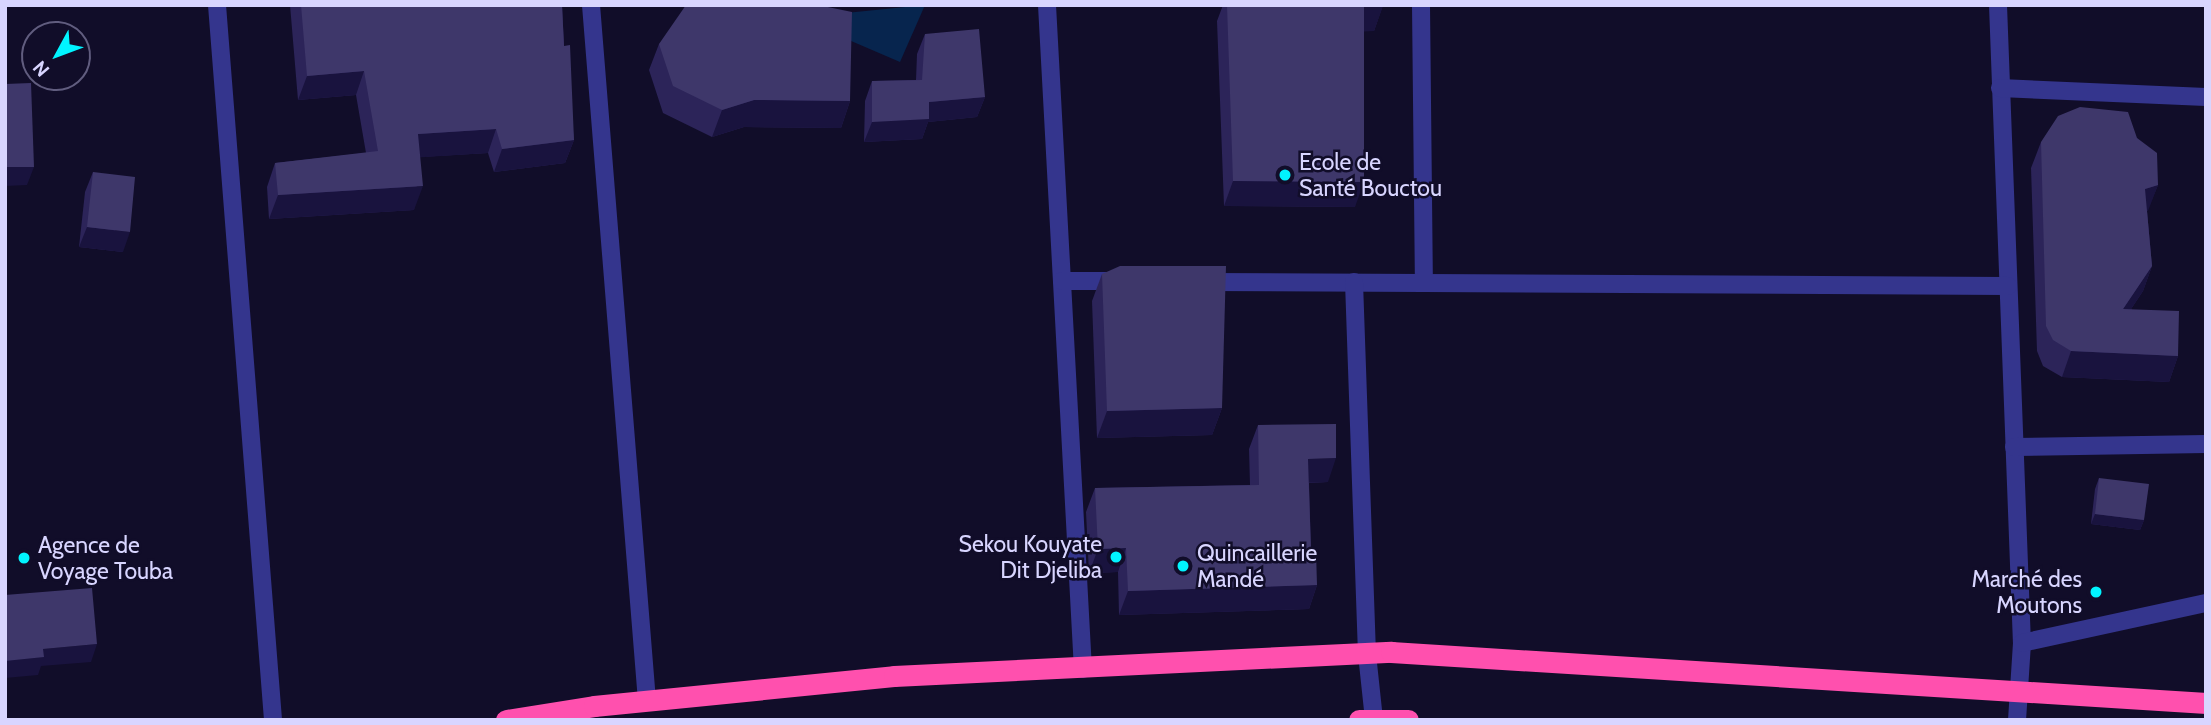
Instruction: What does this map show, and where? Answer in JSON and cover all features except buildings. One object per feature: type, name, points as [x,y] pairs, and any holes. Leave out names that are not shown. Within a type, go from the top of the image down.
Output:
[{"type":"highway","points":[[506,720],[596,713],[647,701],[894,676],[1367,654],[2206,703]]},
{"type":"highway","points":[[1359,720],[1408,720]]},
{"type":"street","points":[[217,5],[273,720]]},
{"type":"street","points":[[592,5],[647,701]]},
{"type":"street","points":[[1047,5],[1083,668]]},
{"type":"street","points":[[1421,5],[1424,283]]},
{"type":"street","points":[[1998,5],[2022,642],[2017,720]]},
{"type":"street","points":[[2000,88],[2206,97]]},
{"type":"street","points":[[1062,281],[1146,281]]},
{"type":"street","points":[[1187,282],[2008,286]]},
{"type":"street","points":[[1354,282],[1367,654],[1374,720]]},
{"type":"street","points":[[2014,447],[2206,444]]},
{"type":"street","points":[[2022,642],[2206,603]]},
{"type":"water","points":[[925,5],[900,62],[807,22],[806,17]]},
{"type":"place","name":"Ecole de Santé Bouctou","points":[[1285,175]]},
{"type":"place","name":"Sekou Kouyate Dit Djeliba","points":[[1116,557]]},
{"type":"place","name":"Agence de Voyage Touba","points":[[24,558]]},
{"type":"place","name":"Quincaillerie Mandé","points":[[1183,566]]},
{"type":"place","name":"Marché des Moutons","points":[[2096,592]]}]
